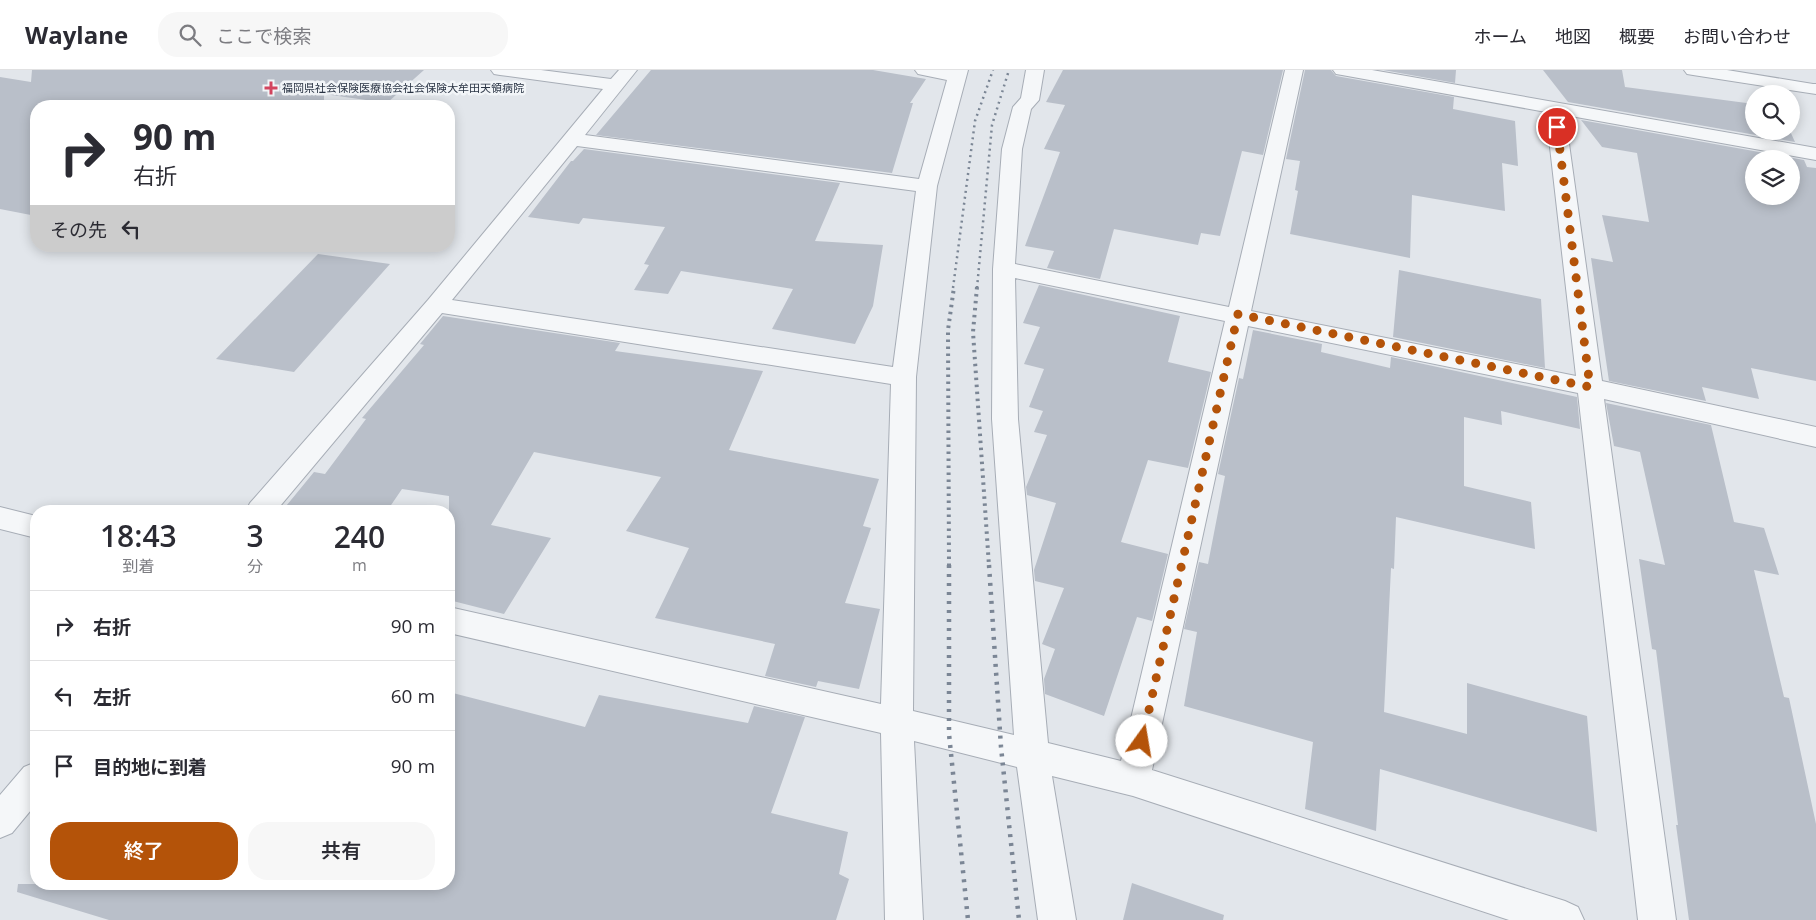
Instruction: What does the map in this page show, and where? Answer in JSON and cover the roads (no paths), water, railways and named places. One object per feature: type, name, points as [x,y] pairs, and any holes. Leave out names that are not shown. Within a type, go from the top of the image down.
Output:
[{"type":"street","points":[[500,70],[622,77]]},
{"type":"street","points":[[904,920],[897,722],[904,377],[927,186],[958,73],[924,70]]},
{"type":"street","points":[[1035,70],[1030,100],[1022,107],[1012,149],[1004,269],[1005,419],[1032,755],[1057,920]]},
{"type":"street","points":[[1134,780],[1294,70]]},
{"type":"street","points":[[1342,70],[1816,154]]},
{"type":"street","points":[[1693,70],[1814,93]]},
{"type":"street","points":[[1804,70],[1814,93]]},
{"type":"street","points":[[265,505],[436,305],[622,77]]},
{"type":"street","points":[[1555,108],[1657,920]]},
{"type":"street","points":[[572,139],[927,186]]},
{"type":"street","points":[[1004,269],[1238,314],[1590,387],[1816,437]]},
{"type":"street","points":[[436,305],[904,377]]},
{"type":"street","points":[[0,518],[30,526]]},
{"type":"street","points":[[455,621],[897,722],[1134,780],[1565,920]]},
{"type":"street","points":[[0,822],[30,785]]},
{"type":"railway","points":[[953,288],[975,121],[993,70]]},
{"type":"railway","points":[[977,288],[992,125],[1009,70]]},
{"type":"railway","points":[[949,566],[948,330],[954,287]]},
{"type":"railway","points":[[977,287],[973,332],[989,566]]},
{"type":"railway","points":[[989,565],[1001,747],[1019,920]]},
{"type":"railway","points":[[949,566],[949,734],[968,920]]},
{"type":"place","name":"福岡県社会保険医療協会社会保険大牟田天領病院","points":[[271,88]]}]
